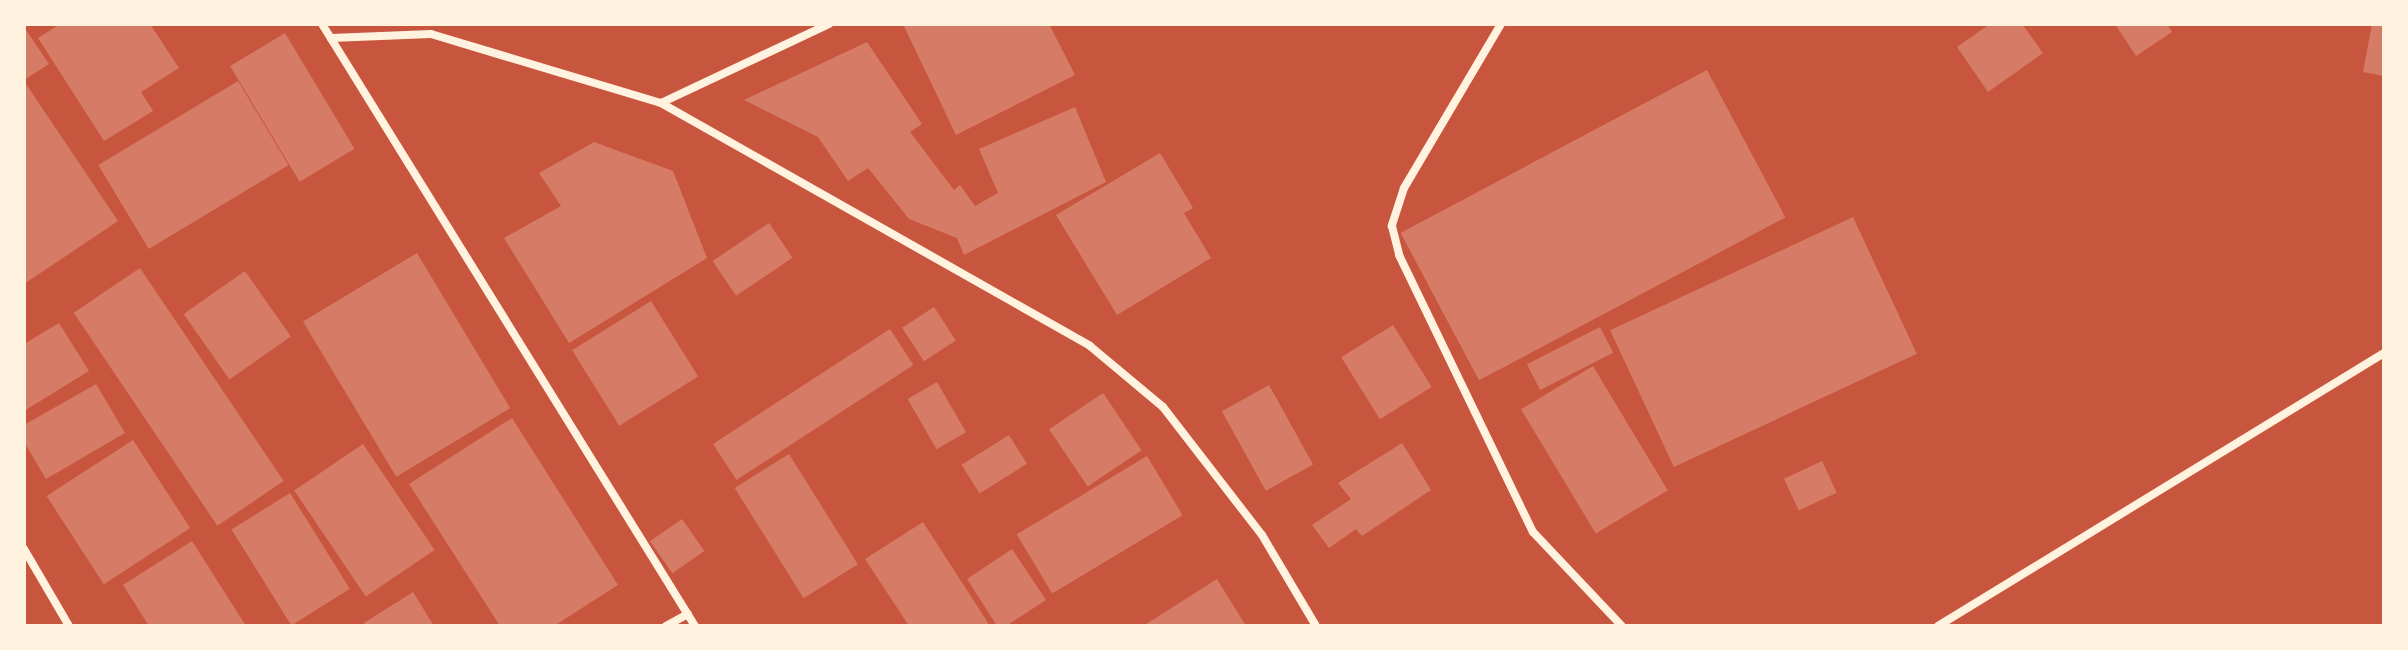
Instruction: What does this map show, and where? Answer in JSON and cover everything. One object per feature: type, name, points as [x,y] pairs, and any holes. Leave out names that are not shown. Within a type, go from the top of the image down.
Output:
[{"type":"street","points":[[322,24],[695,626]]},
{"type":"street","points":[[661,103],[829,24]]},
{"type":"street","points":[[1501,24],[1404,188],[1392,226],[1399,255],[1533,532],[1622,626]]},
{"type":"street","points":[[331,38],[431,34],[661,103],[1090,346],[1163,407],[1262,535],[1316,626]]},
{"type":"street","points":[[1938,626],[2384,353]]},
{"type":"street","points":[[24,549],[69,626]]},
{"type":"street","points":[[666,626],[688,614]]},
{"type":"building","points":[[60,24],[150,24],[179,68],[141,92],[153,111],[104,141],[38,38]]},
{"type":"building","points":[[903,24],[1049,24],[1075,75],[956,135]]},
{"type":"building","points":[[1990,24],[2022,24],[2043,53],[1988,92],[1957,47]]},
{"type":"building","points":[[2115,24],[2167,24],[2172,32],[2136,56]]},
{"type":"building","points":[[2372,24],[2384,24],[2384,76],[2363,72]]},
{"type":"building","points":[[24,31],[49,64],[24,80]]},
{"type":"building","points":[[285,33],[355,149],[300,182],[230,66]]},
{"type":"building","points":[[867,42],[922,124],[910,132],[954,190],[960,185],[975,206],[998,193],[979,149],[1075,107],[1106,182],[964,255],[957,238],[909,219],[868,168],[848,181],[818,137],[744,100]]},
{"type":"building","points":[[1707,70],[1785,217],[1479,380],[1401,233]]},
{"type":"building","points":[[24,81],[118,221],[24,284]]},
{"type":"building","points":[[238,81],[288,165],[149,249],[98,165]]},
{"type":"building","points":[[594,142],[673,171],[707,258],[569,343],[504,238],[561,206],[539,173]]},
{"type":"building","points":[[1160,153],[1193,208],[1184,213],[1211,258],[1117,315],[1056,215]]},
{"type":"building","points":[[1853,217],[1917,354],[1674,467],[1610,330]]},
{"type":"building","points":[[769,223],[792,258],[736,296],[713,261]]},
{"type":"building","points":[[417,253],[510,408],[396,477],[303,322]]},
{"type":"building","points":[[140,268],[284,481],[217,526],[74,313]]},
{"type":"building","points":[[245,271],[291,337],[229,380],[184,314]]},
{"type":"building","points":[[651,301],[698,376],[619,426],[572,350]]},
{"type":"building","points":[[934,307],[956,341],[924,361],[902,328]]},
{"type":"building","points":[[59,323],[89,371],[24,411],[24,344]]},
{"type":"building","points":[[1393,325],[1432,387],[1380,419],[1341,357]]},
{"type":"building","points":[[1600,327],[1613,353],[1540,390],[1527,364]]},
{"type":"building","points":[[890,329],[913,365],[736,480],[713,444]]},
{"type":"building","points":[[1593,366],[1668,490],[1596,534],[1521,409]]},
{"type":"building","points":[[937,382],[966,432],[937,449],[908,399]]},
{"type":"building","points":[[96,384],[125,433],[46,479],[24,442],[24,425]]},
{"type":"building","points":[[1269,385],[1313,465],[1266,491],[1222,411]]},
{"type":"building","points":[[1103,393],[1142,450],[1088,487],[1049,429]]},
{"type":"building","points":[[512,418],[618,585],[554,626],[500,626],[409,484]]},
{"type":"building","points":[[1009,435],[1027,464],[980,494],[962,465]]},
{"type":"building","points":[[133,440],[190,528],[104,584],[47,496]]},
{"type":"building","points":[[1402,443],[1431,490],[1362,536],[1356,529],[1329,548],[1312,525],[1351,499],[1338,483]]},
{"type":"building","points":[[363,444],[435,550],[366,597],[294,490]]},
{"type":"building","points":[[789,454],[858,564],[804,598],[735,488]]},
{"type":"building","points":[[1147,456],[1183,515],[1052,593],[1017,534]]},
{"type":"building","points":[[1822,461],[1837,493],[1799,510],[1784,479]]},
{"type":"building","points":[[290,493],[350,589],[291,625],[231,530]]},
{"type":"building","points":[[682,519],[704,551],[672,573],[650,541]]},
{"type":"building","points":[[923,522],[990,626],[909,626],[865,559]]},
{"type":"building","points":[[192,541],[246,626],[149,626],[123,585]]},
{"type":"building","points":[[1012,549],[1046,600],[1006,626],[997,626],[967,579]]},
{"type":"building","points":[[1217,579],[1246,626],[1143,626]]},
{"type":"building","points":[[413,592],[434,626],[366,626],[364,623]]}]
